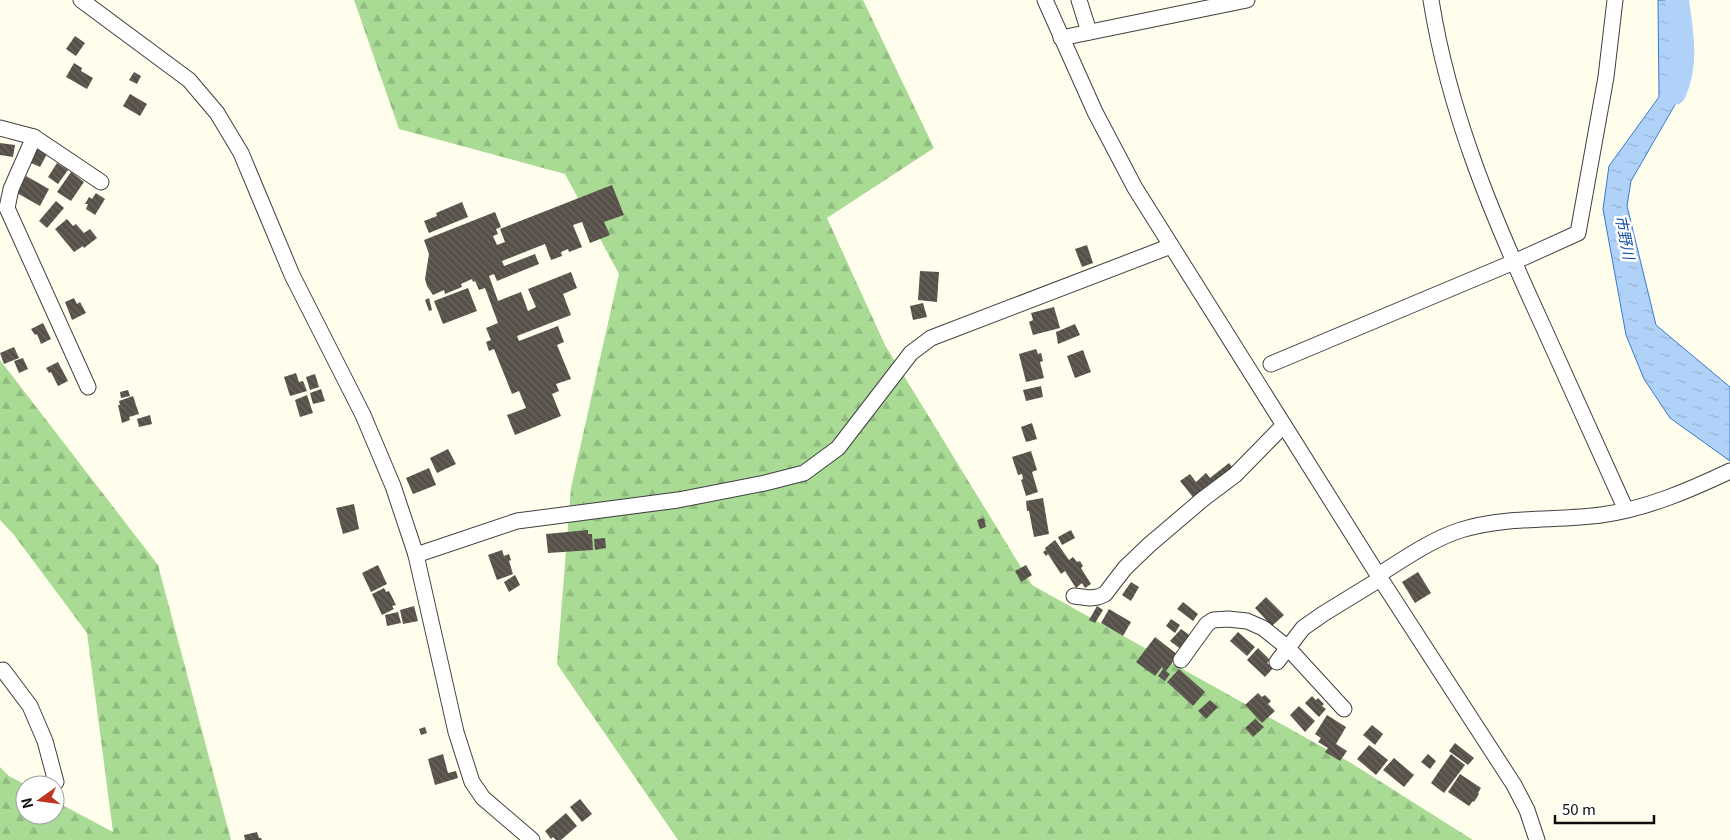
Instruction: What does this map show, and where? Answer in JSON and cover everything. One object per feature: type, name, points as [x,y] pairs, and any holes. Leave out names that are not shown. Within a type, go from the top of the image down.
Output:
[{"type":"street","points":[[81,0],[189,80],[218,113],[241,153],[292,275],[363,415],[393,486],[416,556],[456,732],[472,782],[483,798],[525,838]]},
{"type":"street","points":[[1045,0],[1095,112],[1135,188],[1379,577],[1514,785],[1527,810],[1537,840]]},
{"type":"street","points":[[1079,0],[1089,32]]},
{"type":"street","points":[[1061,38],[1247,0]]},
{"type":"street","points":[[1431,0],[1437,35],[1452,97],[1474,163],[1514,262],[1626,510]]},
{"type":"street","points":[[1271,364],[1514,262],[1578,233],[1606,78],[1615,0]]},
{"type":"street","points":[[0,128],[34,137],[101,182]]},
{"type":"street","points":[[34,137],[11,189],[7,208],[88,386]]},
{"type":"street","points":[[416,556],[517,521],[678,500],[765,483],[804,473],[838,448],[910,353],[931,338],[1171,246]]},
{"type":"street","points":[[1074,596],[1090,598],[1105,594],[1125,568],[1149,545],[1203,499],[1235,475],[1284,425]]},
{"type":"street","points":[[1277,662],[1303,628],[1425,546],[1461,530],[1496,523],[1601,515],[1626,510],[1666,498],[1728,472]]},
{"type":"street","points":[[1181,660],[1206,624],[1213,620],[1228,618],[1247,621],[1263,628],[1288,648],[1344,709]]},
{"type":"street","points":[[0,671],[3,670],[30,706],[44,741],[54,775]]},
{"type":"green space","points":[[354,0],[863,0],[934,148],[827,218],[885,345],[1032,585],[1351,763],[1473,840],[678,840],[557,664],[571,488],[619,274],[565,174],[399,129]]},
{"type":"green space","points":[[0,360],[158,565],[231,840],[0,840],[0,767],[15,779],[15,825],[65,825],[65,806],[113,832],[87,633],[14,535],[0,520]]},
{"type":"water","points":[[1658,0],[1683,0],[1685,26],[1680,96],[1631,181],[1627,206],[1656,325],[1730,387],[1730,461],[1670,418],[1644,379],[1626,335],[1603,209],[1609,166],[1659,97]]},
{"type":"building","points":[[75,36],[85,43],[76,56],[66,49]]},
{"type":"building","points":[[74,63],[82,68],[81,71],[93,78],[87,89],[66,77]]},
{"type":"building","points":[[134,72],[141,76],[137,84],[129,80]]},
{"type":"building","points":[[130,94],[147,104],[140,116],[123,106]]},
{"type":"building","points":[[0,143],[15,145],[13,157],[0,155]]},
{"type":"building","points":[[37,146],[48,152],[40,167],[29,162]]},
{"type":"building","points":[[57,163],[68,170],[58,184],[48,177]]},
{"type":"building","points":[[71,172],[84,182],[71,201],[57,192]]},
{"type":"building","points":[[26,176],[49,189],[40,206],[17,193]]},
{"type":"building","points":[[612,185],[624,215],[604,222],[610,235],[590,243],[582,222],[573,225],[582,247],[569,252],[568,249],[561,252],[562,256],[551,260],[545,244],[502,261],[504,266],[535,254],[539,264],[497,281],[494,274],[489,276],[498,301],[521,292],[528,311],[536,307],[528,289],[571,272],[577,288],[563,294],[571,315],[517,336],[519,341],[558,326],[564,342],[557,345],[571,379],[556,384],[559,391],[552,394],[561,416],[515,435],[507,415],[526,408],[519,391],[512,394],[494,349],[489,351],[486,342],[491,340],[486,328],[498,323],[485,288],[479,290],[472,279],[461,284],[462,287],[445,294],[444,290],[433,295],[425,279],[429,254],[424,240],[495,212],[501,227],[496,229],[498,234],[493,236],[497,245],[505,242],[500,229]]},
{"type":"building","points":[[96,193],[105,199],[95,215],[86,209],[88,204],[85,204],[89,197],[92,199]]},
{"type":"building","points":[[56,201],[64,208],[47,228],[39,221]]},
{"type":"building","points":[[462,202],[468,217],[429,233],[424,221],[437,216],[436,213]]},
{"type":"building","points":[[67,219],[73,226],[76,224],[84,233],[90,229],[97,238],[84,248],[83,246],[74,252],[55,229]]},
{"type":"building","points":[[1087,245],[1093,263],[1082,267],[1075,249]]},
{"type":"building","points":[[920,271],[939,272],[937,302],[918,300]]},
{"type":"building","points":[[468,288],[477,311],[443,324],[434,301]]},
{"type":"building","points":[[74,298],[77,304],[80,302],[86,313],[72,320],[65,302]]},
{"type":"building","points":[[429,298],[432,310],[429,311],[425,300]]},
{"type":"building","points":[[923,303],[927,317],[913,320],[910,306]]},
{"type":"building","points":[[1054,307],[1060,328],[1033,335],[1029,322],[1033,320],[1031,313]]},
{"type":"building","points":[[43,323],[51,339],[41,344],[37,334],[35,335],[31,329]]},
{"type":"building","points":[[1075,324],[1080,335],[1058,344],[1056,332]]},
{"type":"building","points":[[14,347],[19,358],[4,364],[0,353]]},
{"type":"building","points":[[1036,349],[1038,354],[1041,353],[1043,361],[1040,362],[1044,378],[1026,382],[1019,354]]},
{"type":"building","points":[[1083,350],[1091,372],[1075,378],[1067,356]]},
{"type":"building","points":[[23,358],[28,369],[19,373],[14,361]]},
{"type":"building","points":[[58,362],[68,381],[58,386],[51,372],[49,373],[46,368]]},
{"type":"building","points":[[296,373],[299,382],[303,381],[307,391],[290,396],[284,377]]},
{"type":"building","points":[[315,374],[319,387],[310,390],[306,377]]},
{"type":"building","points":[[1041,386],[1043,397],[1026,401],[1023,390]]},
{"type":"building","points":[[321,389],[325,401],[313,404],[310,393]]},
{"type":"building","points":[[128,390],[130,396],[121,398],[120,392]]},
{"type":"building","points":[[307,395],[313,413],[300,417],[295,400]]},
{"type":"building","points":[[133,396],[139,414],[129,417],[130,420],[122,423],[118,405],[120,405],[119,401]]},
{"type":"building","points":[[150,415],[152,424],[139,427],[137,419]]},
{"type":"building","points":[[1032,423],[1037,439],[1026,442],[1021,427]]},
{"type":"building","points":[[448,449],[456,464],[437,473],[430,458]]},
{"type":"building","points":[[1031,451],[1037,470],[1032,472],[1038,492],[1026,496],[1021,480],[1023,479],[1022,474],[1018,475],[1012,457]]},
{"type":"building","points":[[1229,463],[1235,470],[1196,501],[1180,481],[1190,474],[1196,482],[1206,473],[1210,478]]},
{"type":"building","points":[[429,468],[436,485],[413,494],[406,478]]},
{"type":"building","points":[[1043,498],[1049,534],[1034,537],[1026,501]]},
{"type":"building","points":[[354,504],[359,529],[343,534],[336,508]]},
{"type":"building","points":[[984,518],[986,527],[980,529],[977,520]]},
{"type":"building","points":[[588,530],[588,534],[592,534],[593,550],[548,553],[546,534]]},
{"type":"building","points":[[1071,530],[1075,538],[1062,545],[1058,537]]},
{"type":"building","points":[[605,538],[606,548],[595,550],[594,539]]},
{"type":"building","points":[[1055,540],[1069,560],[1073,557],[1077,562],[1080,561],[1083,566],[1081,568],[1091,584],[1085,588],[1082,583],[1076,588],[1065,571],[1061,574],[1048,554],[1046,556],[1043,552],[1046,550],[1045,548]]},
{"type":"building","points":[[502,550],[504,556],[509,554],[513,574],[497,580],[488,555]]},
{"type":"building","points":[[378,565],[387,584],[371,592],[362,573]]},
{"type":"building","points":[[1026,565],[1032,575],[1021,582],[1015,571]]},
{"type":"building","points":[[1418,572],[1431,593],[1415,603],[1402,582]]},
{"type":"building","points":[[515,575],[520,585],[509,592],[504,582]]},
{"type":"building","points":[[1131,582],[1139,587],[1131,601],[1122,595]]},
{"type":"building","points":[[384,588],[386,592],[389,591],[396,605],[392,606],[394,609],[382,615],[372,594]]},
{"type":"building","points":[[1266,597],[1284,615],[1272,626],[1255,608]]},
{"type":"building","points":[[1183,602],[1198,614],[1193,621],[1177,609]]},
{"type":"building","points":[[414,606],[418,621],[403,624],[400,610]]},
{"type":"building","points":[[1097,606],[1103,610],[1095,623],[1089,620]]},
{"type":"building","points":[[1109,609],[1131,622],[1123,636],[1101,623]]},
{"type":"building","points":[[398,612],[401,623],[387,626],[385,615]]},
{"type":"building","points":[[1171,619],[1180,625],[1175,633],[1166,626]]},
{"type":"building","points":[[1181,629],[1192,637],[1182,650],[1170,641]]},
{"type":"building","points":[[1238,632],[1255,647],[1247,656],[1230,641]]},
{"type":"building","points":[[1155,637],[1178,655],[1166,671],[1170,674],[1165,681],[1158,676],[1163,669],[1162,667],[1155,676],[1136,662]]},
{"type":"building","points":[[1258,648],[1270,660],[1267,663],[1273,668],[1265,677],[1247,660]]},
{"type":"building","points":[[1179,669],[1205,692],[1193,706],[1167,682]]},
{"type":"building","points":[[1258,693],[1262,697],[1265,695],[1271,701],[1268,704],[1275,711],[1262,723],[1245,705]]},
{"type":"building","points":[[1312,696],[1316,700],[1318,698],[1326,709],[1319,717],[1305,703]]},
{"type":"building","points":[[1210,700],[1218,707],[1206,719],[1198,711]]},
{"type":"building","points":[[1299,706],[1315,721],[1305,732],[1290,715]]},
{"type":"building","points":[[1327,715],[1346,727],[1336,744],[1347,751],[1340,761],[1325,752],[1328,748],[1318,742],[1321,738],[1315,734]]},
{"type":"building","points":[[1255,719],[1264,727],[1253,737],[1245,728]]},
{"type":"building","points":[[1372,725],[1383,734],[1375,745],[1363,735]]},
{"type":"building","points":[[425,727],[427,733],[421,735],[419,729]]},
{"type":"building","points":[[1455,743],[1474,758],[1468,765],[1449,751]]},
{"type":"building","points":[[1369,745],[1388,760],[1376,775],[1357,759]]},
{"type":"building","points":[[443,754],[448,773],[456,771],[458,778],[435,785],[428,759]]},
{"type":"building","points":[[1428,754],[1436,761],[1430,769],[1421,762]]},
{"type":"building","points":[[1451,754],[1465,765],[1444,793],[1431,783]]},
{"type":"building","points":[[1394,758],[1414,775],[1404,787],[1383,770]]},
{"type":"building","points":[[1460,774],[1481,788],[1474,802],[1469,806],[1448,792]]},
{"type":"building","points":[[580,799],[592,814],[582,822],[570,807]]},
{"type":"building","points":[[566,813],[577,826],[561,840],[556,840],[553,837],[551,839],[545,831]]},
{"type":"building","points":[[257,832],[262,840],[245,840],[244,835]]},
{"type":"waterway","name":"市野川","points":[[1674,93],[1681,70],[1682,59],[1682,35],[1677,0]]}]
